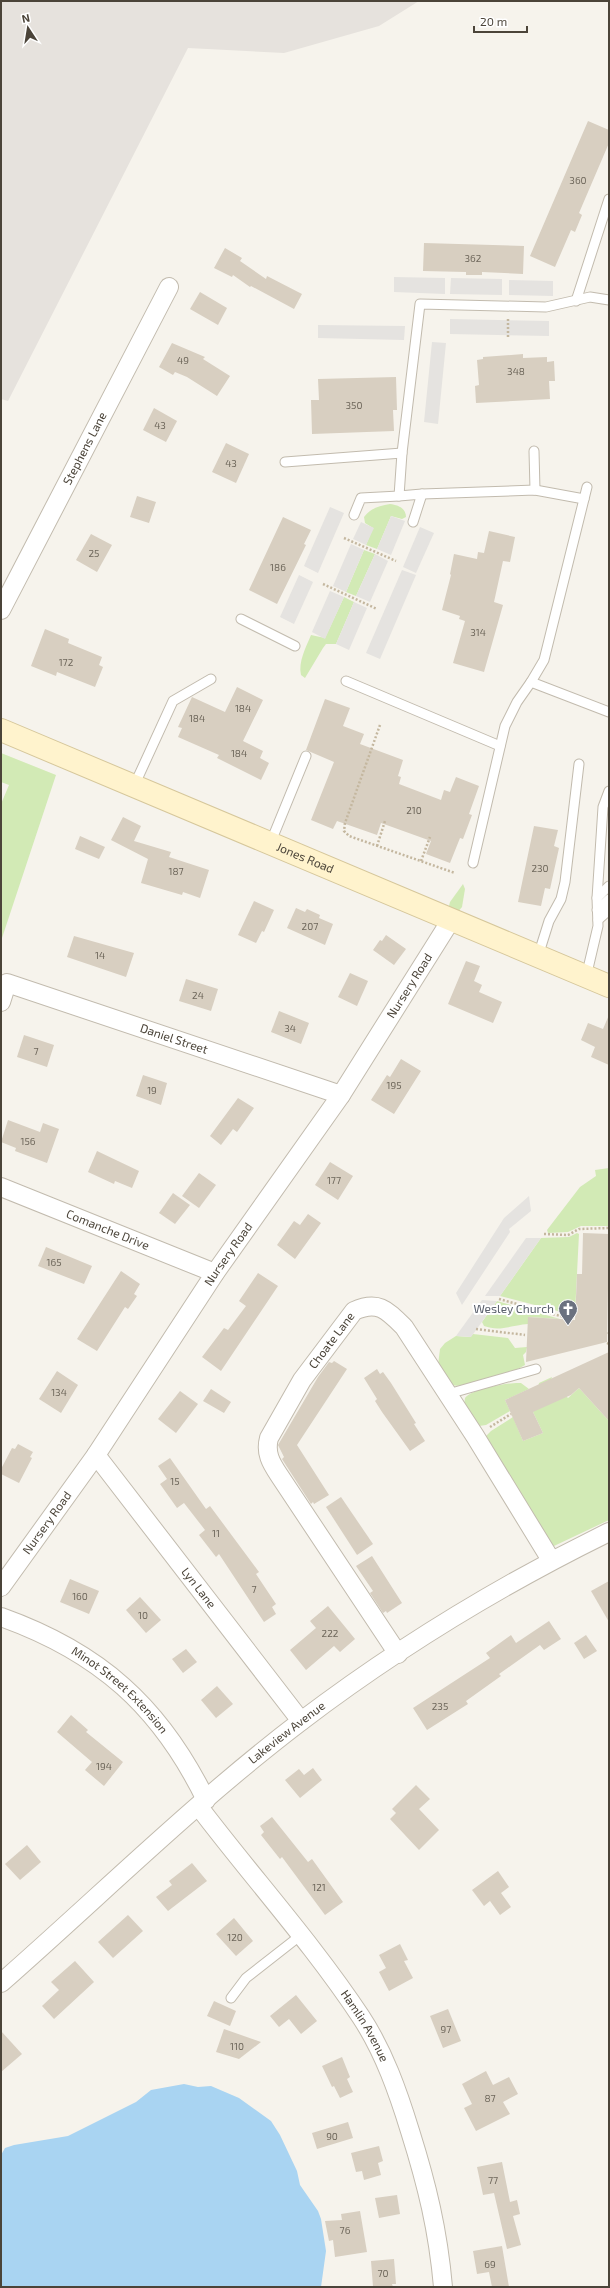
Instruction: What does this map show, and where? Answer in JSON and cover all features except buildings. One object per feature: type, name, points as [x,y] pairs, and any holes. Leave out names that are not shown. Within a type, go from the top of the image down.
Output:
[{"type":"main road","name":"Jones Road","points":[[1,730],[133,787],[609,986]]},
{"type":"street","name":"Stephens Lane","points":[[1,610],[169,288]]},
{"type":"street","name":"Nursery Road","points":[[1,1587],[96,1455],[215,1273],[342,1095],[451,920]]},
{"type":"street","name":"Daniel Street","points":[[1,1002],[7,983],[342,1095]]},
{"type":"street","name":"Comanche Drive","points":[[1,1187],[215,1273]]},
{"type":"street","name":"Choate Lane","points":[[398,1654],[279,1475],[268,1455],[267,1446],[269,1438],[302,1380],[354,1311],[365,1306],[376,1306],[385,1310],[404,1326],[475,1436],[551,1560]]},
{"type":"street","name":"Lyn Lane","points":[[96,1455],[301,1721]]},
{"type":"street","name":"Lakeview Avenue","points":[[1,1983],[202,1803],[301,1721],[398,1654],[474,1605],[551,1560],[609,1532]]},
{"type":"street","name":"Minot Street Extension","points":[[1,1617],[35,1630],[73,1648],[119,1681],[144,1706],[165,1732],[188,1767],[202,1803]]},
{"type":"street","name":"Hamlin Avenue","points":[[202,1803],[362,2018],[381,2053],[398,2092],[430,2194],[443,2287]]},
{"type":"lane","points":[[576,301],[609,199]]},
{"type":"lane","points":[[399,496],[402,453],[420,304],[546,307],[590,297],[609,300]]},
{"type":"lane","points":[[534,451],[535,490]]},
{"type":"lane","points":[[284,462],[402,453]]},
{"type":"lane","points":[[473,863],[505,726],[517,702],[532,682],[544,660],[587,487]]},
{"type":"lane","points":[[354,515],[360,498],[535,490],[584,500]]},
{"type":"lane","points":[[413,522],[422,494]]},
{"type":"lane","points":[[240,619],[295,646]]},
{"type":"lane","points":[[133,787],[173,700],[211,679]]},
{"type":"lane","points":[[346,681],[500,746]]},
{"type":"lane","points":[[532,682],[609,712]]},
{"type":"lane","points":[[270,844],[306,756]]},
{"type":"lane","points":[[538,957],[549,921],[561,899],[565,882],[579,764]]},
{"type":"lane","points":[[586,977],[598,920],[596,898],[603,807],[609,791]]},
{"type":"lane","points":[[596,898],[609,886]]},
{"type":"lane","points":[[597,910],[609,899]]},
{"type":"lane","points":[[598,920],[609,910]]},
{"type":"lane","points":[[448,1394],[536,1369]]},
{"type":"lane","points":[[231,1998],[246,1978],[301,1935]]},
{"type":"path","points":[[508,307],[508,337]]},
{"type":"path","points":[[344,538],[396,561]]},
{"type":"path","points":[[323,584],[377,608]]},
{"type":"path","points":[[380,725],[344,827],[349,836],[455,873]]},
{"type":"path","points":[[377,846],[386,821]]},
{"type":"path","points":[[421,861],[430,837]]},
{"type":"path","points":[[544,1234],[568,1235],[579,1229],[609,1228]]},
{"type":"path","points":[[499,1299],[571,1319]]},
{"type":"path","points":[[476,1329],[525,1335]]},
{"type":"path","points":[[475,1436],[511,1414]]},
{"type":"shaded area","points":[[1,1],[419,1],[379,26],[284,53],[188,48],[8,401],[1,399]]},
{"type":"shaded area","points":[[394,277],[445,278],[445,294],[394,292]]},
{"type":"shaded area","points":[[451,278],[502,279],[502,295],[450,294]]},
{"type":"shaded area","points":[[509,280],[553,281],[553,296],[509,295]]},
{"type":"shaded area","points":[[450,319],[549,321],[549,336],[450,334]]},
{"type":"shaded area","points":[[318,325],[405,326],[404,340],[318,338]]},
{"type":"shaded area","points":[[432,342],[446,343],[438,424],[424,422]]},
{"type":"shaded area","points":[[330,507],[344,513],[318,573],[304,566]]},
{"type":"shaded area","points":[[391,516],[405,521],[391,555],[377,549]]},
{"type":"shaded area","points":[[361,522],[374,528],[366,545],[353,539]]},
{"type":"shaded area","points":[[420,527],[434,533],[416,573],[403,567]]},
{"type":"shaded area","points":[[351,544],[364,550],[346,592],[333,586]]},
{"type":"shaded area","points":[[375,554],[388,561],[370,602],[356,596]]},
{"type":"shaded area","points":[[402,570],[416,575],[380,659],[366,653]]},
{"type":"shaded area","points":[[299,575],[313,582],[294,624],[280,617]]},
{"type":"shaded area","points":[[330,591],[344,597],[325,639],[312,632]]},
{"type":"shaded area","points":[[354,602],[367,608],[349,650],[336,644]]},
{"type":"shaded area","points":[[529,1196],[531,1211],[509,1229],[510,1232],[462,1305],[456,1293],[504,1218]]},
{"type":"shaded area","points":[[526,1238],[541,1238],[500,1296],[485,1296]]},
{"type":"shaded area","points":[[482,1300],[497,1301],[471,1337],[456,1336]]},
{"type":"green space","points":[[390,504],[396,505],[403,509],[406,517],[402,519],[391,516],[377,549],[366,545],[373,528],[365,523],[364,517],[369,511]]},
{"type":"green space","points":[[364,550],[375,554],[356,596],[346,592]]},
{"type":"green space","points":[[344,597],[354,602],[336,644],[326,644],[305,678],[301,675],[300,670],[303,655],[311,635],[325,638]]},
{"type":"green space","points":[[1,753],[56,775],[1,941],[1,804],[9,785],[1,782]]},
{"type":"green space","points":[[463,884],[465,889],[462,907],[457,913],[448,910],[450,902]]},
{"type":"green space","points":[[609,1168],[609,1226],[581,1226],[568,1232],[548,1233],[547,1230],[580,1187],[596,1176],[595,1170]]},
{"type":"green space","points":[[577,1233],[579,1234],[575,1313],[573,1315],[500,1296],[541,1238],[569,1237]]},
{"type":"green space","points":[[497,1301],[560,1319],[528,1317],[528,1324],[501,1328],[490,1328],[484,1326],[482,1322]]},
{"type":"green space","points":[[473,1334],[508,1338],[515,1348],[527,1347],[526,1352],[523,1355],[525,1365],[489,1380],[467,1385],[452,1385],[438,1365],[440,1349],[445,1343],[456,1336],[470,1337]]},
{"type":"green space","points":[[552,1377],[551,1380],[568,1398],[579,1388],[609,1421],[609,1520],[554,1546],[549,1543],[486,1436],[491,1431],[513,1417],[523,1441],[543,1433],[533,1412],[539,1383]]},
{"type":"green space","points":[[521,1383],[529,1389],[505,1400],[510,1411],[486,1425],[479,1426],[464,1405],[465,1398],[482,1389],[500,1385]]},
{"type":"water","points":[[184,2084],[198,2087],[211,2086],[239,2098],[271,2121],[280,2135],[297,2171],[300,2185],[318,2211],[321,2219],[326,2251],[321,2287],[1,2287],[1,2155],[5,2148],[14,2145],[68,2136],[136,2102],[151,2090]]},
{"type":"place","name":"Wesley Church","points":[[568,1326]]}]
